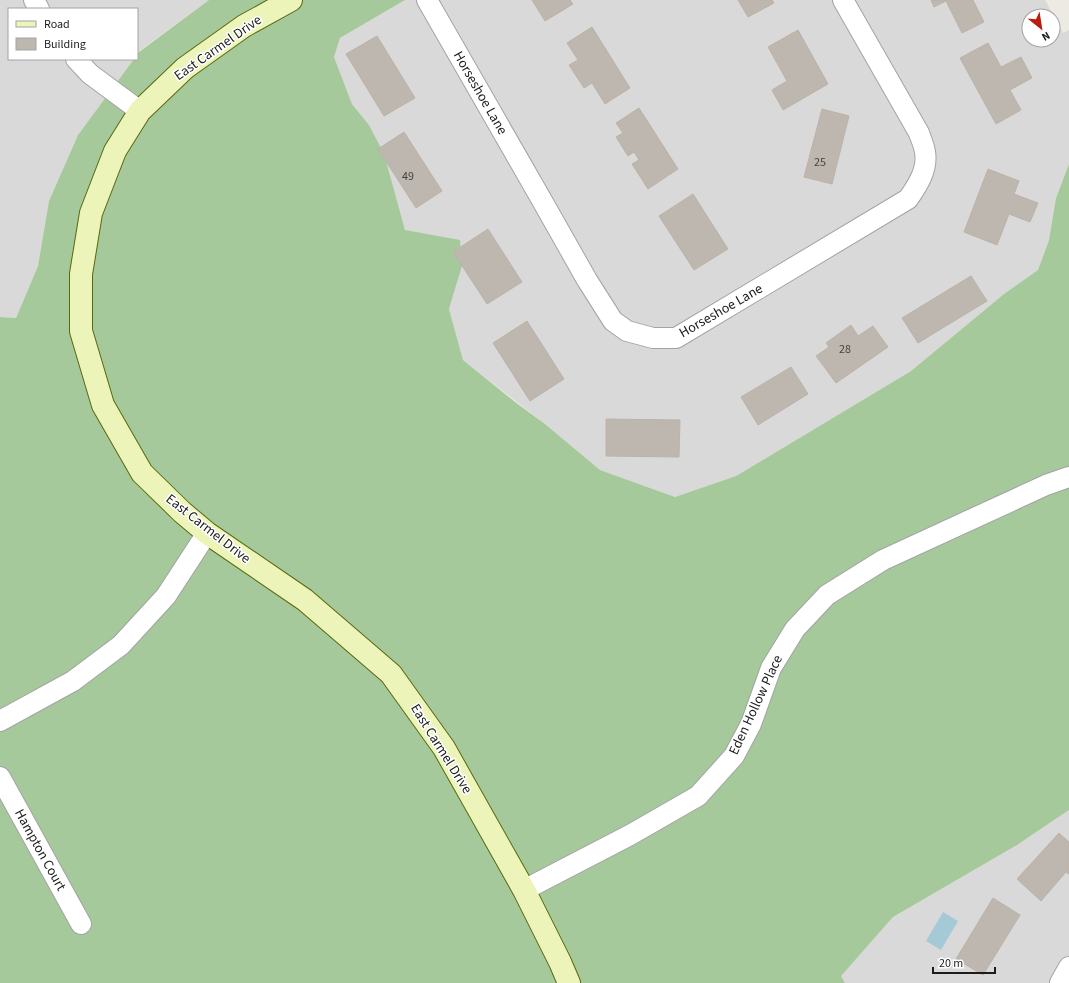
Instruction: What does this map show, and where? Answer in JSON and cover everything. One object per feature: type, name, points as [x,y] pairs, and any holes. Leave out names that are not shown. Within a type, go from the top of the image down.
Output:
[{"type":"street","name":"East Carmel Drive","points":[[290,0],[244,26],[185,68],[140,111],[115,150],[91,213],[81,274],[81,331],[103,405],[142,473],[182,512],[207,532],[305,600],[391,674],[444,748],[524,890],[569,983]]},
{"type":"street","name":"Horseshoe Lane","points":[[427,0],[587,280],[613,322],[627,331],[653,338],[676,338],[908,199],[918,186],[924,171],[925,152],[919,133],[843,0]]},
{"type":"street","points":[[77,60],[90,74],[140,111]]},
{"type":"street","name":"Eden Hollow Place","points":[[524,890],[630,835],[698,796],[734,756],[751,724],[771,668],[795,629],[827,595],[883,560],[1046,485],[1069,477]]},
{"type":"street","points":[[0,721],[72,681],[121,644],[166,596],[207,532]]},
{"type":"street","name":"Hampton Court","points":[[0,777],[81,924]]},
{"type":"street","points":[[1060,983],[1069,967]]},
{"type":"shaded area","points":[[0,0],[209,0],[138,53],[138,8],[8,8],[8,60],[133,60],[78,135],[49,201],[38,266],[16,318],[0,317]]},
{"type":"shaded area","points":[[405,0],[1045,0],[1049,8],[1021,8],[1021,48],[1061,48],[1061,29],[1063,33],[1069,30],[1069,164],[1056,198],[1049,240],[1038,270],[1004,294],[911,371],[736,476],[675,497],[600,470],[545,424],[463,360],[449,309],[462,266],[405,230],[369,125],[352,104],[334,57],[340,38]]},
{"type":"shaded area","points":[[1069,810],[1069,983],[845,983],[840,976],[893,917],[1017,845]]},
{"type":"green space","points":[[209,0],[405,0],[340,38],[334,57],[352,104],[369,125],[384,154],[405,230],[460,240],[462,266],[449,309],[463,360],[545,424],[600,470],[675,497],[736,476],[911,371],[1004,294],[1038,270],[1049,240],[1056,198],[1069,164],[1069,810],[1017,845],[893,917],[841,976],[845,983],[0,983],[0,317],[16,318],[38,266],[49,201],[78,135],[133,60],[138,60],[139,52]]},
{"type":"water","points":[[943,912],[958,921],[941,950],[926,941]]},
{"type":"building","points":[[532,0],[570,0],[573,4],[545,21]]},
{"type":"building","points":[[738,0],[772,0],[774,3],[748,17]]},
{"type":"building","points":[[931,0],[973,0],[984,22],[962,33],[946,1],[934,7]]},
{"type":"building","points":[[592,27],[630,88],[605,104],[592,83],[584,88],[569,65],[578,60],[567,43]]},
{"type":"building","points":[[798,30],[828,84],[783,110],[772,90],[787,81],[768,47]]},
{"type":"building","points":[[377,36],[415,98],[384,116],[346,54]]},
{"type":"building","points":[[988,43],[1001,67],[1021,57],[1032,78],[1010,90],[1021,110],[996,124],[960,58]]},
{"type":"building","points":[[639,108],[678,169],[648,189],[632,164],[639,160],[634,152],[628,156],[616,137],[623,133],[616,123]]},
{"type":"building","points":[[822,109],[849,116],[832,184],[804,177]]},
{"type":"building","points":[[404,132],[442,191],[416,208],[378,149]]},
{"type":"building","points":[[988,169],[1019,181],[1014,194],[1038,203],[1030,222],[1009,214],[997,245],[964,232]]},
{"type":"building","points":[[693,194],[728,249],[694,270],[659,216]]},
{"type":"building","points":[[488,229],[522,282],[487,304],[453,252]]},
{"type":"building","points":[[971,276],[987,301],[918,343],[902,318]]},
{"type":"building","points":[[527,321],[564,379],[530,401],[493,343]]},
{"type":"building","points":[[851,325],[858,336],[873,326],[888,347],[836,383],[816,356],[829,347],[826,343]]},
{"type":"building","points":[[791,367],[808,394],[758,425],[741,397]]},
{"type":"building","points":[[606,419],[680,420],[679,457],[606,456]]},
{"type":"building","points":[[1059,833],[1069,842],[1069,874],[1066,872],[1041,901],[1017,879]]},
{"type":"building","points":[[993,898],[1020,915],[983,975],[956,959]]}]
